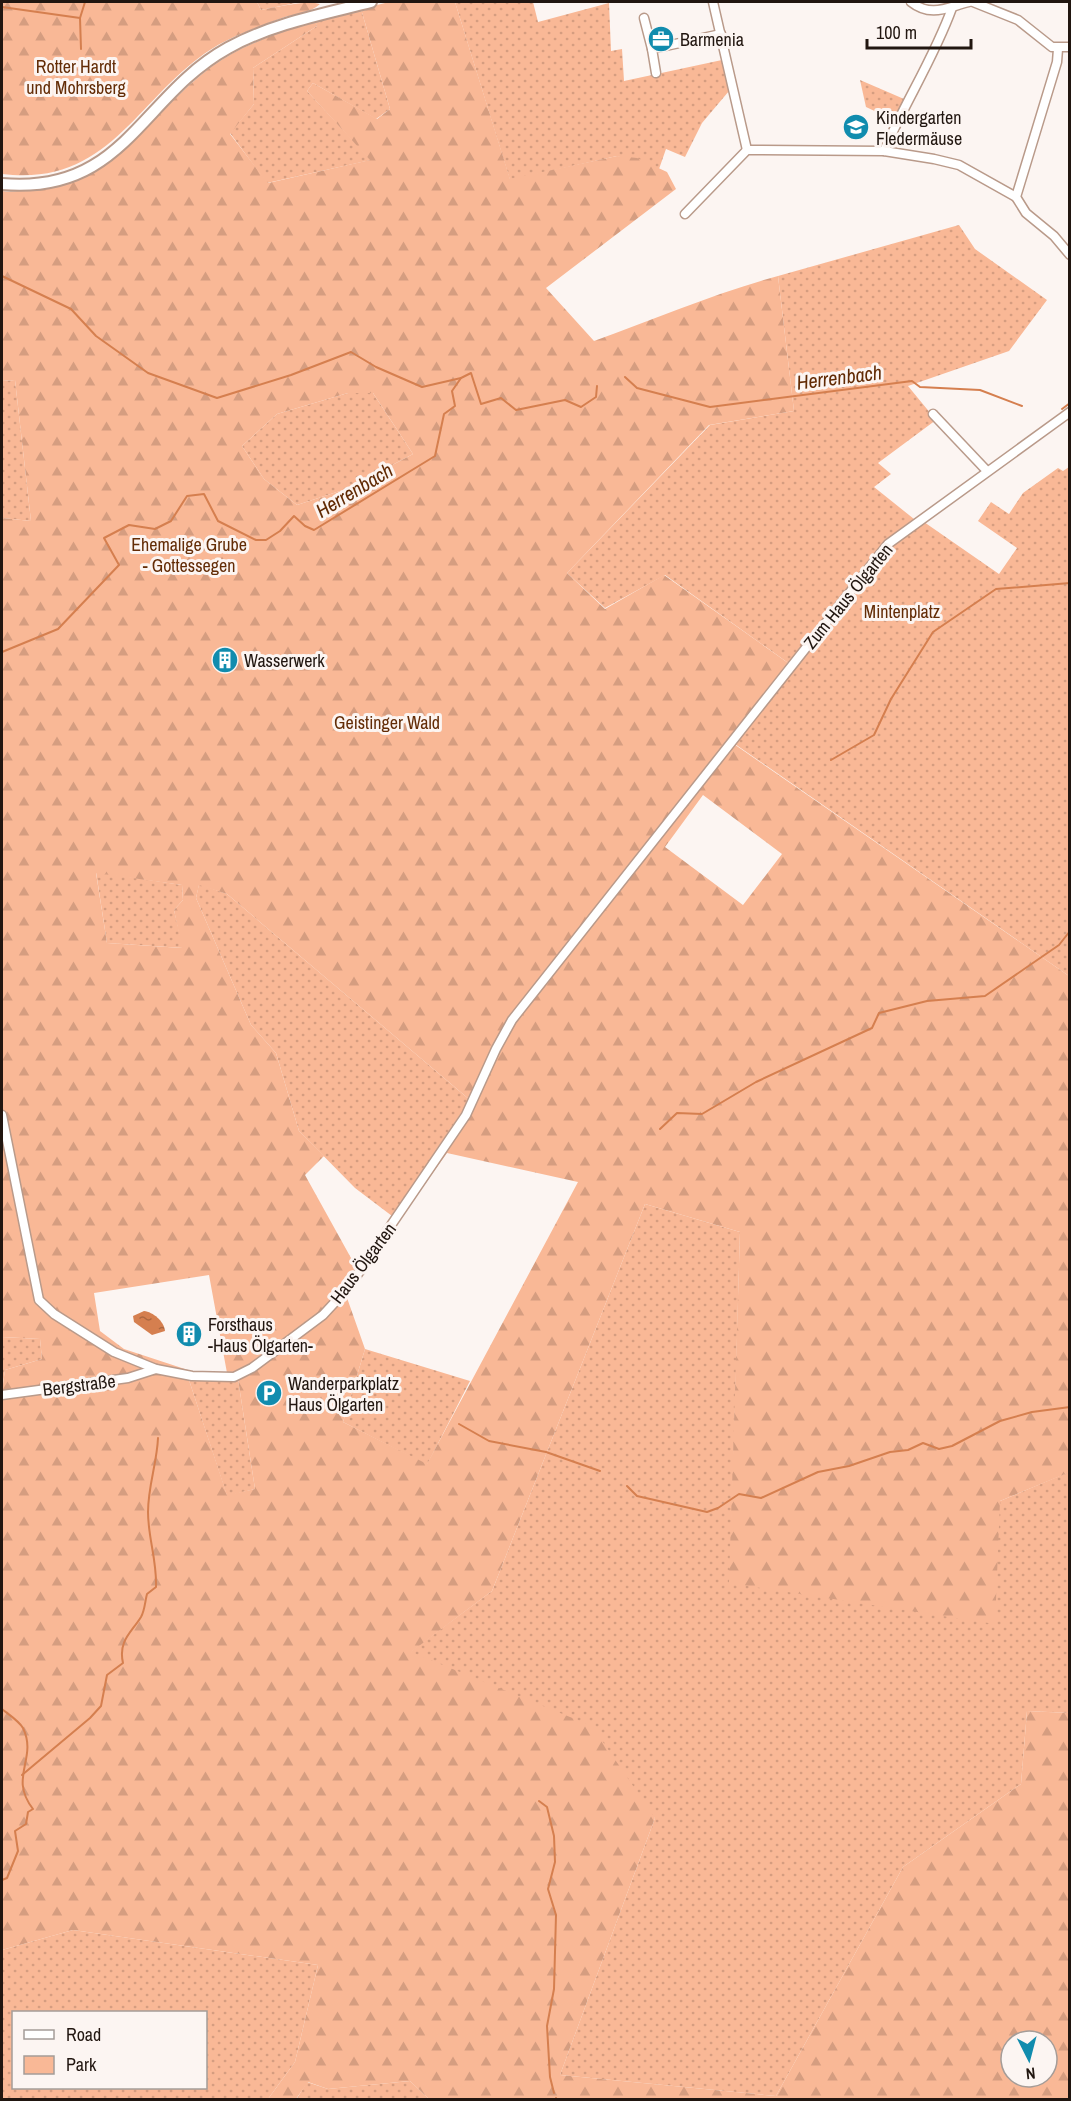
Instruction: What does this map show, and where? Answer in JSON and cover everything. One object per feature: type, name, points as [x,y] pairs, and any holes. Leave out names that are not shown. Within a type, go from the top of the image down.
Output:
[{"type":"street","points":[[2,184],[46,182],[73,176],[117,151],[192,74],[228,48],[278,28],[371,2]]},
{"type":"street","points":[[713,2],[747,150]]},
{"type":"street","points":[[911,2],[917,7],[932,11],[971,2],[1018,20],[1058,49],[1070,47]]},
{"type":"street","points":[[884,151],[899,116],[940,42],[952,8]]},
{"type":"street","points":[[644,18],[656,73]]},
{"type":"street","points":[[652,49],[721,34]]},
{"type":"street","points":[[1016,197],[1057,62],[1058,49]]},
{"type":"street","points":[[685,214],[747,150],[884,151],[959,165],[1016,197],[1026,213],[1054,236],[1070,255]]},
{"type":"street","name":"Zum Haus Ölgarten","points":[[447,1144],[466,1115],[512,1020],[888,544],[1070,412]]},
{"type":"street","points":[[933,414],[987,471]]},
{"type":"street","name":"Haus Ölgarten","points":[[2,1115],[39,1300],[54,1314],[114,1352],[156,1369],[192,1376],[234,1377],[252,1368],[323,1314],[349,1287],[447,1144]]},
{"type":"street","name":"Bergstraße","points":[[2,1395],[119,1380],[156,1369]]},
{"type":"green space","name":"Rotter Hardt und Mohrsberg","points":[[2,2],[257,2],[261,10],[299,3],[320,4],[218,45],[191,64],[122,132],[98,151],[71,166],[40,174],[2,174]]},
{"type":"green space","points":[[257,2],[301,2],[261,10]]},
{"type":"green space","name":"Geistinger Wald","points":[[389,2],[455,2],[510,179],[617,156],[637,158],[667,172],[676,189],[546,288],[594,341],[708,298],[778,276],[794,411],[709,425],[567,573],[605,609],[664,575],[791,665],[731,742],[1069,976],[1070,1472],[1000,1501],[995,1624],[729,1583],[740,1232],[645,1204],[492,1591],[411,1652],[592,1726],[655,1818],[560,2075],[776,2096],[903,1867],[1021,1784],[1027,1711],[1069,1713],[1069,2099],[430,2100],[410,2081],[328,2089],[308,2082],[296,2099],[268,2099],[295,2062],[318,1965],[73,1930],[2,1950],[2,1391],[5,1370],[42,1359],[40,1339],[2,1337],[2,518],[31,521],[15,380],[2,381],[2,191],[18,191],[63,183],[88,173],[111,159],[131,142],[189,85],[211,67],[248,46],[315,21],[317,26],[253,68],[254,104],[230,134],[268,183],[370,160],[307,91],[313,83],[377,119],[390,109],[361,9]],"holes":[[[348,393],[373,393],[413,454],[349,488],[297,505],[264,479],[242,446],[277,414]],[[703,795],[782,854],[743,905],[665,847]],[[96,873],[182,885],[183,900],[174,910],[182,948],[107,943]],[[199,885],[227,894],[470,1100],[466,1110],[356,1267],[305,1175],[324,1156],[299,1131],[276,1053],[251,1025],[196,898]],[[447,1153],[578,1182],[427,1464],[343,1422],[365,1349],[346,1295]],[[209,1275],[227,1373],[194,1372],[124,1349],[100,1331],[94,1293]],[[238,1379],[255,1489],[227,1495],[189,1380]]]},
{"type":"green space","points":[[455,2],[533,2],[538,22],[609,3],[611,51],[622,49],[624,81],[722,60],[729,91],[702,123],[685,157],[666,149],[659,169],[617,156],[510,180]]},
{"type":"green space","points":[[361,9],[390,109],[376,119],[313,83],[307,91],[371,160],[267,183],[230,133],[254,104],[253,68],[317,26],[315,21]]},
{"type":"green space","points":[[860,80],[904,99],[894,120],[866,107]]},
{"type":"green space","name":"Mintenplatz","points":[[959,225],[975,249],[1047,300],[1009,351],[908,386],[936,420],[878,463],[891,474],[874,487],[914,519],[924,522],[999,574],[1017,548],[978,521],[991,502],[1009,514],[1023,493],[1058,468],[1063,471],[1069,467],[1069,976],[732,742],[791,665],[665,575],[605,608],[567,573],[710,425],[794,411],[778,276]]},
{"type":"green space","points":[[15,380],[31,521],[2,518],[2,381]]},
{"type":"green space","points":[[348,393],[373,393],[413,454],[349,488],[297,505],[264,479],[242,446],[277,414]]},
{"type":"green space","points":[[96,872],[182,885],[183,900],[174,910],[183,948],[107,943]]},
{"type":"green space","points":[[199,884],[227,894],[470,1100],[392,1216],[355,1188],[299,1131],[276,1053],[251,1025],[196,898]]},
{"type":"green space","points":[[645,1204],[740,1232],[730,1583],[1000,1501],[1069,1472],[1069,1713],[1027,1711],[1021,1784],[903,1867],[776,2096],[560,2075],[655,1818],[410,1652],[492,1591]]},
{"type":"green space","points":[[2,1337],[40,1339],[42,1359],[5,1370],[2,1391]]},
{"type":"green space","points":[[365,1349],[470,1381],[427,1465],[343,1422]]},
{"type":"green space","points":[[238,1379],[255,1489],[227,1496],[189,1380]]},
{"type":"green space","points":[[73,1930],[318,1965],[295,2062],[268,2099],[2,2100],[2,1950]]},
{"type":"green space","points":[[410,2081],[430,2100],[296,2100],[307,2082],[328,2089]]},
{"type":"water","points":[[144,1311],[158,1318],[165,1331],[152,1335],[134,1322],[133,1316]]},
{"type":"waterway","points":[[81,49],[80,18],[85,2]]},
{"type":"waterway","points":[[2,7],[80,18]]},
{"type":"waterway","points":[[2,276],[71,309],[96,336],[148,373],[217,398],[291,375],[351,352],[376,367],[422,387],[461,378]]},
{"type":"waterway","name":"Herrenbach","points":[[2,652],[58,629],[119,565],[104,538],[129,525],[155,529],[171,521],[187,496],[204,494],[218,521],[256,540],[266,540],[280,531],[294,516],[305,526],[314,530],[435,456],[444,414],[455,406],[452,391],[461,378],[471,373],[481,404],[501,398],[516,410],[565,400],[581,407],[596,397],[597,386]]},
{"type":"waterway","name":"Herrenbach","points":[[625,377],[637,388],[710,407],[912,381],[920,387],[980,390],[1022,406]]},
{"type":"waterway","name":"Herrenbach","points":[[1062,409],[1070,403]]},
{"type":"waterway","points":[[831,760],[874,735],[891,699],[933,632],[996,589],[1070,583]]},
{"type":"waterway","points":[[660,1129],[677,1113],[702,1114],[756,1082],[872,1028],[879,1013],[927,1001],[985,996],[1059,945],[1070,931]]},
{"type":"waterway","points":[[627,1486],[637,1496],[707,1512],[718,1508],[739,1494],[761,1498],[818,1472],[849,1466],[890,1452],[908,1450],[923,1443],[939,1449],[952,1446],[1000,1421],[1032,1412],[1070,1407]]},
{"type":"waterway","points":[[459,1424],[489,1441],[546,1452],[600,1471]]},
{"type":"waterway","points":[[22,1775],[90,1718],[101,1706],[107,1675],[123,1663],[122,1649],[126,1638],[142,1614],[147,1594],[156,1587],[148,1512],[158,1438]]},
{"type":"waterway","points":[[2,1709],[21,1725],[27,1739],[23,1787],[26,1798],[33,1809],[28,1812],[26,1824],[15,1831],[18,1851],[7,1878],[2,1880]]},
{"type":"waterway","points":[[539,1801],[547,1807],[554,1836],[555,1862],[548,1889],[556,1915],[554,1989],[547,2026],[550,2077],[554,2093]]},
{"type":"place","name":"Barmenia","points":[[661,39]]},
{"type":"place","name":"Kindergarten Fledermäuse","points":[[856,127]]},
{"type":"place","name":"Wasserwerk","points":[[225,660]]},
{"type":"place","name":"Forsthaus -Haus Ölgarten-","points":[[189,1334]]},
{"type":"place","name":"Wanderparkplatz Haus Ölgarten","points":[[269,1393]]},
{"type":"park label","name":"Ehemalige Grube - Gottessegen","points":[[189,554]]}]
